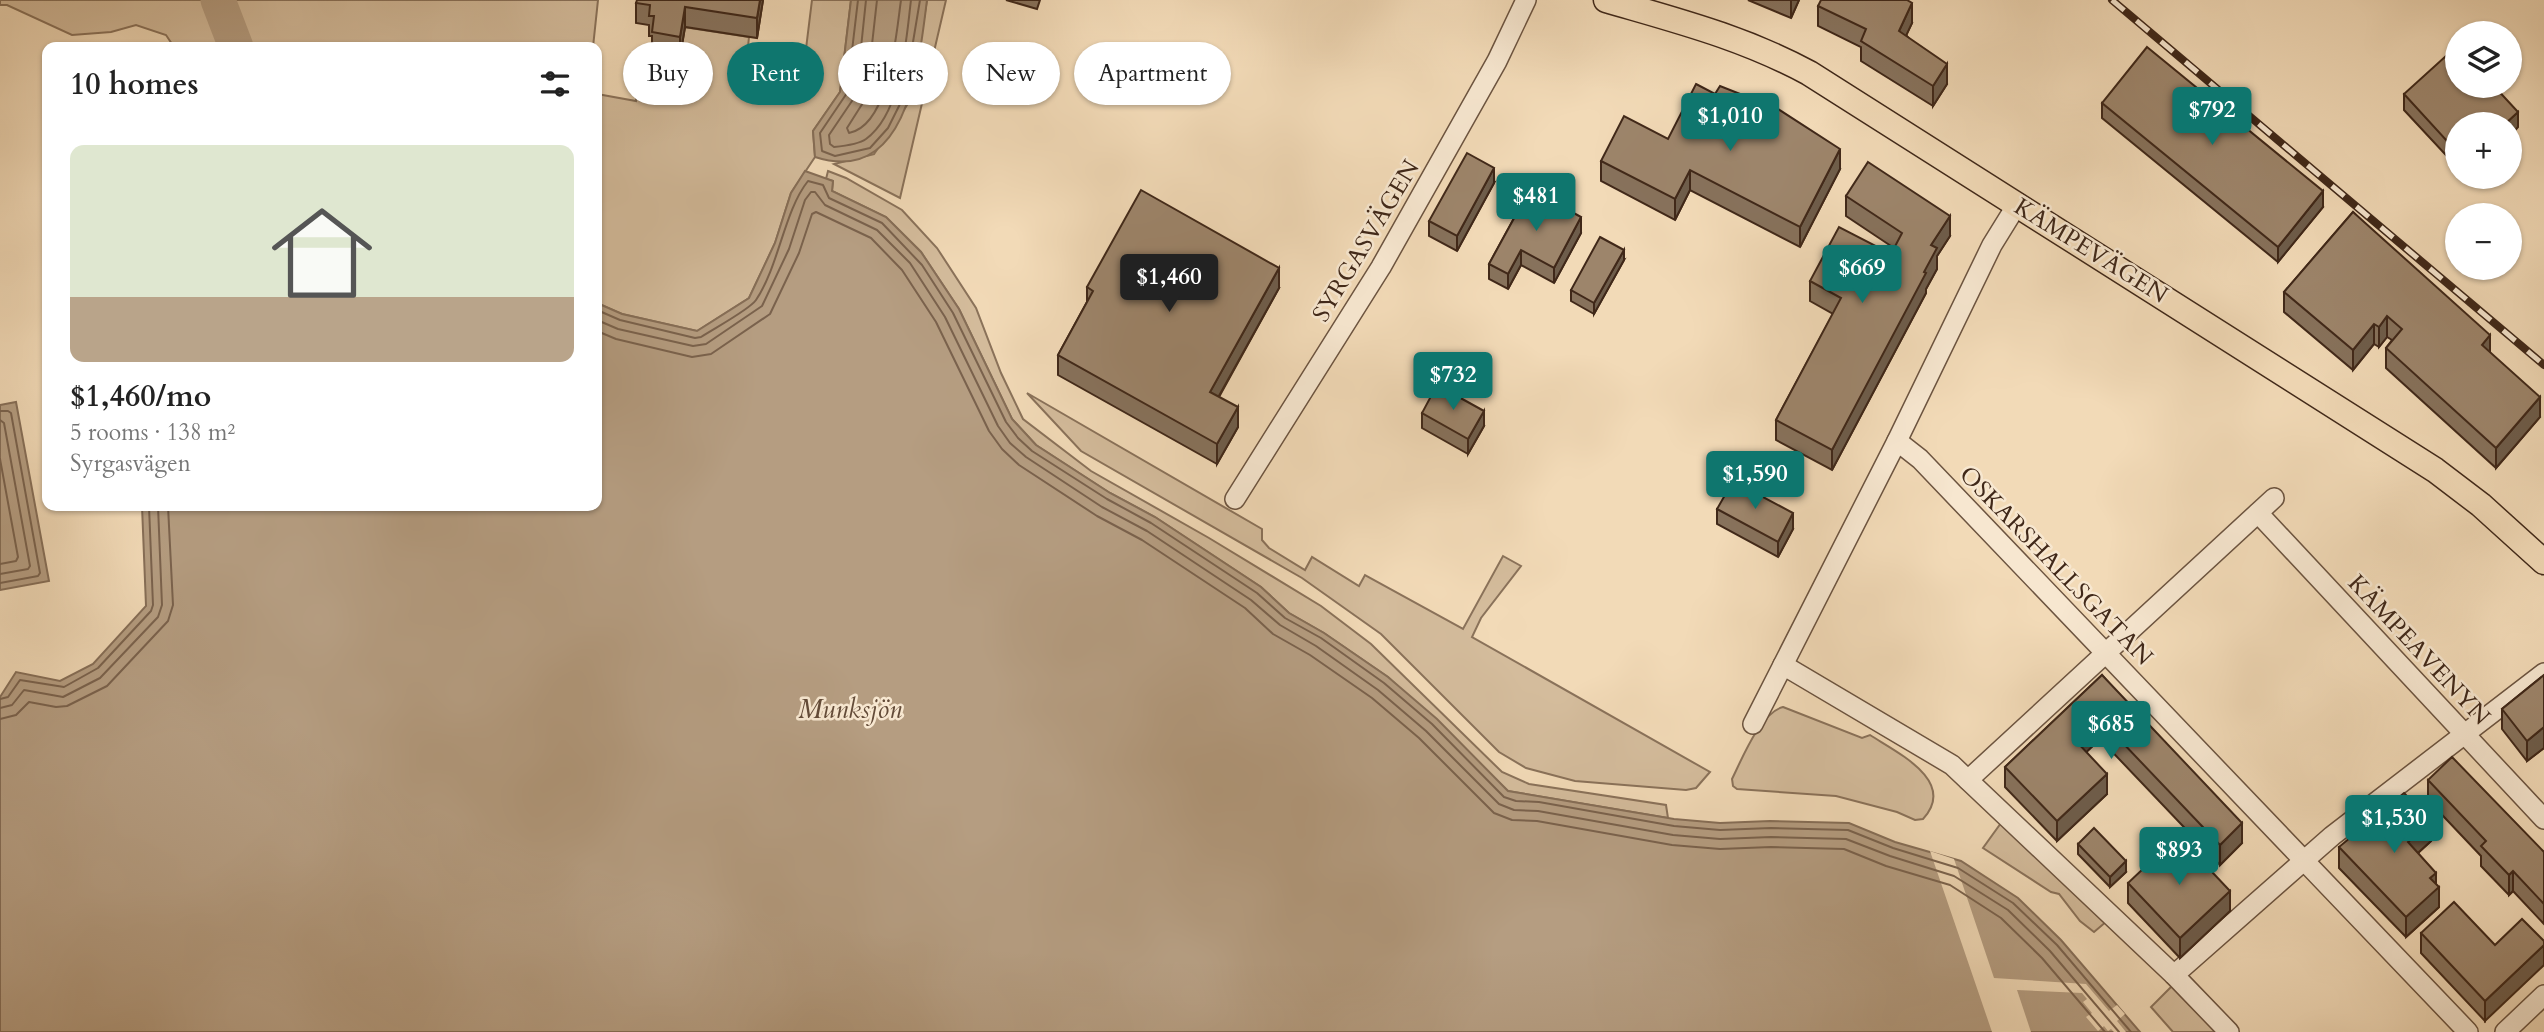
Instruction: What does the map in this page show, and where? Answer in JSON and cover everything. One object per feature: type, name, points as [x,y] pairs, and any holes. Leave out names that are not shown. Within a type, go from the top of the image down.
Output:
[{"type":"main road","name":"KÄMPEVÄGEN","points":[[1606,0],[1717,32],[1769,51],[1810,73],[2435,470],[2481,505],[2544,562]]},
{"type":"street","name":"SYRGASVÄGEN","points":[[1235,499],[1381,267],[1497,61],[1527,0]]},
{"type":"street","points":[[1753,724],[1992,245],[2018,203]]},
{"type":"street","name":"OSKARSHALLSGATAN","points":[[1897,440],[1920,459],[2468,1032]]},
{"type":"street","points":[[1968,780],[2274,498]]},
{"type":"street","name":"KÄMPEAVENYN","points":[[2258,513],[2544,819]]},
{"type":"street","points":[[1783,665],[1952,765],[2174,975],[2229,1032]]},
{"type":"street","points":[[2174,975],[2303,860],[2544,673]]},
{"type":"street","points":[[2505,1032],[2544,995]]},
{"type":"shaded area","points":[[0,0],[598,0],[594,42],[171,42],[166,35],[136,25],[111,32],[72,35],[7,5],[0,5]]},
{"type":"shaded area","points":[[812,0],[851,0],[846,42],[838,42],[838,95],[813,131],[815,157],[791,193],[775,243],[749,298],[697,331],[622,314],[602,305],[602,95],[623,99],[623,105],[713,105],[713,42],[674,42],[677,26],[749,37],[748,42],[727,42],[727,105],[824,105],[824,42],[807,42]]},
{"type":"shaded area","points":[[927,0],[946,0],[936,42],[920,42]]},
{"type":"shaded area","points":[[907,105],[922,105],[900,198],[834,164],[874,154]]},
{"type":"shaded area","points":[[828,171],[846,178],[902,210],[937,248],[976,308],[1001,373],[1023,419],[1091,471],[1321,606],[1371,644],[1502,772],[1529,784],[1666,805],[1668,818],[1508,791],[1388,677],[1324,633],[1289,613],[1261,587],[1155,517],[1110,493],[1036,445],[1012,419],[959,309],[921,252],[886,217],[832,191],[833,181],[826,179]]},
{"type":"shaded area","points":[[1027,393],[1262,529],[1262,540],[1269,548],[1305,570],[1312,557],[1359,586],[1365,575],[1463,629],[1503,556],[1521,566],[1481,618],[1472,637],[1710,772],[1696,788],[1686,790],[1575,781],[1526,768],[1499,752],[1381,634],[1302,578],[1081,451]]},
{"type":"shaded area","points":[[1783,707],[1862,738],[1870,735],[1907,759],[1928,780],[1933,792],[1932,805],[1923,819],[1915,820],[1897,812],[1836,796],[1737,789],[1733,786],[1732,779],[1759,727]]},
{"type":"shaded area","points":[[2001,823],[2107,921],[2094,932],[2080,921],[2059,894],[2051,892],[1983,848]]},
{"type":"shaded area","points":[[2174,984],[2219,1032],[2173,1032],[2151,1007]]},
{"type":"water","points":[[851,0],[927,0],[921,42],[846,42]]},
{"type":"water","points":[[838,95],[838,105],[906,105],[889,137],[871,154],[846,161],[815,157],[813,131]]},
{"type":"water","name":"Munksjön","points":[[805,171],[833,181],[832,191],[886,217],[921,252],[959,309],[1012,419],[1036,445],[1110,493],[1155,517],[1261,587],[1289,613],[1324,633],[1388,677],[1437,719],[1508,791],[1674,819],[1720,823],[1849,823],[1895,842],[1961,861],[2018,898],[2061,940],[2140,1032],[0,1032],[0,697],[16,672],[60,681],[93,664],[146,606],[142,511],[602,511],[602,305],[622,314],[697,331],[749,298],[775,243],[791,193]]},
{"type":"water","points":[[16,402],[49,581],[0,590],[0,405]]},
{"type":"pier","points":[[1930,851],[1954,859],[1994,978],[2086,984],[2109,1011],[2117,1005],[2125,1014],[2117,1021],[2126,1032],[2114,1032],[2111,1029],[2108,1031],[2104,1026],[2098,1031],[2086,1017],[2092,1013],[2083,1002],[2087,999],[2082,993],[2017,990],[2031,1032],[1992,1032]]},
{"type":"building","points":[[637,0],[760,0],[757,18],[685,7],[680,37],[652,32],[654,16],[649,16],[650,5],[636,3]]},
{"type":"building","points":[[1821,0],[1907,0],[1912,3],[1899,31],[1947,64],[1933,86],[1861,41],[1866,29],[1818,6]]},
{"type":"building","points":[[2147,47],[2323,191],[2278,247],[2102,103]]},
{"type":"building","points":[[2445,57],[2445,98],[2505,98],[2518,112],[2445,112],[2445,139],[2404,94]]},
{"type":"building","points":[[1696,84],[1715,94],[1720,86],[1778,109],[1840,149],[1800,227],[1690,170],[1675,199],[1601,161],[1624,116],[1668,139]]},
{"type":"building","points":[[1467,153],[1494,168],[1457,236],[1429,221]]},
{"type":"building","points":[[1868,162],[1950,216],[1931,245],[1937,248],[1924,272],[1926,273],[1832,450],[1776,420],[1841,298],[1810,281],[1839,227],[1891,254],[1902,233],[1846,196]]},
{"type":"building","points":[[1530,189],[1581,217],[1554,268],[1521,250],[1508,274],[1489,264]]},
{"type":"building","points":[[1141,190],[1279,268],[1210,392],[1238,407],[1217,444],[1058,355],[1093,291],[1087,287]]},
{"type":"building","points":[[2353,212],[2490,335],[2482,345],[2540,397],[2496,448],[2386,348],[2402,329],[2387,316],[2379,327],[2374,324],[2353,350],[2284,292]]},
{"type":"building","points":[[1600,237],[1624,250],[1594,303],[1571,290]]},
{"type":"building","points":[[1437,385],[1484,411],[1468,439],[1422,413]]},
{"type":"building","points":[[1733,481],[1793,513],[1778,542],[1717,509]]},
{"type":"building","points":[[2102,675],[2242,823],[2220,845],[2100,719],[2076,741],[2107,774],[2057,821],[2005,767]]},
{"type":"building","points":[[2544,675],[2544,727],[2527,741],[2502,709]]},
{"type":"building","points":[[2452,757],[2544,852],[2544,904],[2513,871],[2509,875],[2481,846],[2486,841],[2428,780]]},
{"type":"building","points":[[2404,793],[2431,821],[2408,842],[2436,873],[2430,878],[2439,887],[2406,917],[2339,847]]},
{"type":"building","points":[[2094,828],[2126,861],[2110,877],[2078,844]]},
{"type":"building","points":[[2178,836],[2230,891],[2180,938],[2128,883]]},
{"type":"building","points":[[2454,902],[2495,945],[2522,919],[2544,941],[2544,945],[2485,1001],[2421,933]]},
{"type":"waterway","points":[[218,0],[234,42]]},
{"type":"railway","points":[[2112,0],[2544,365]]}]
